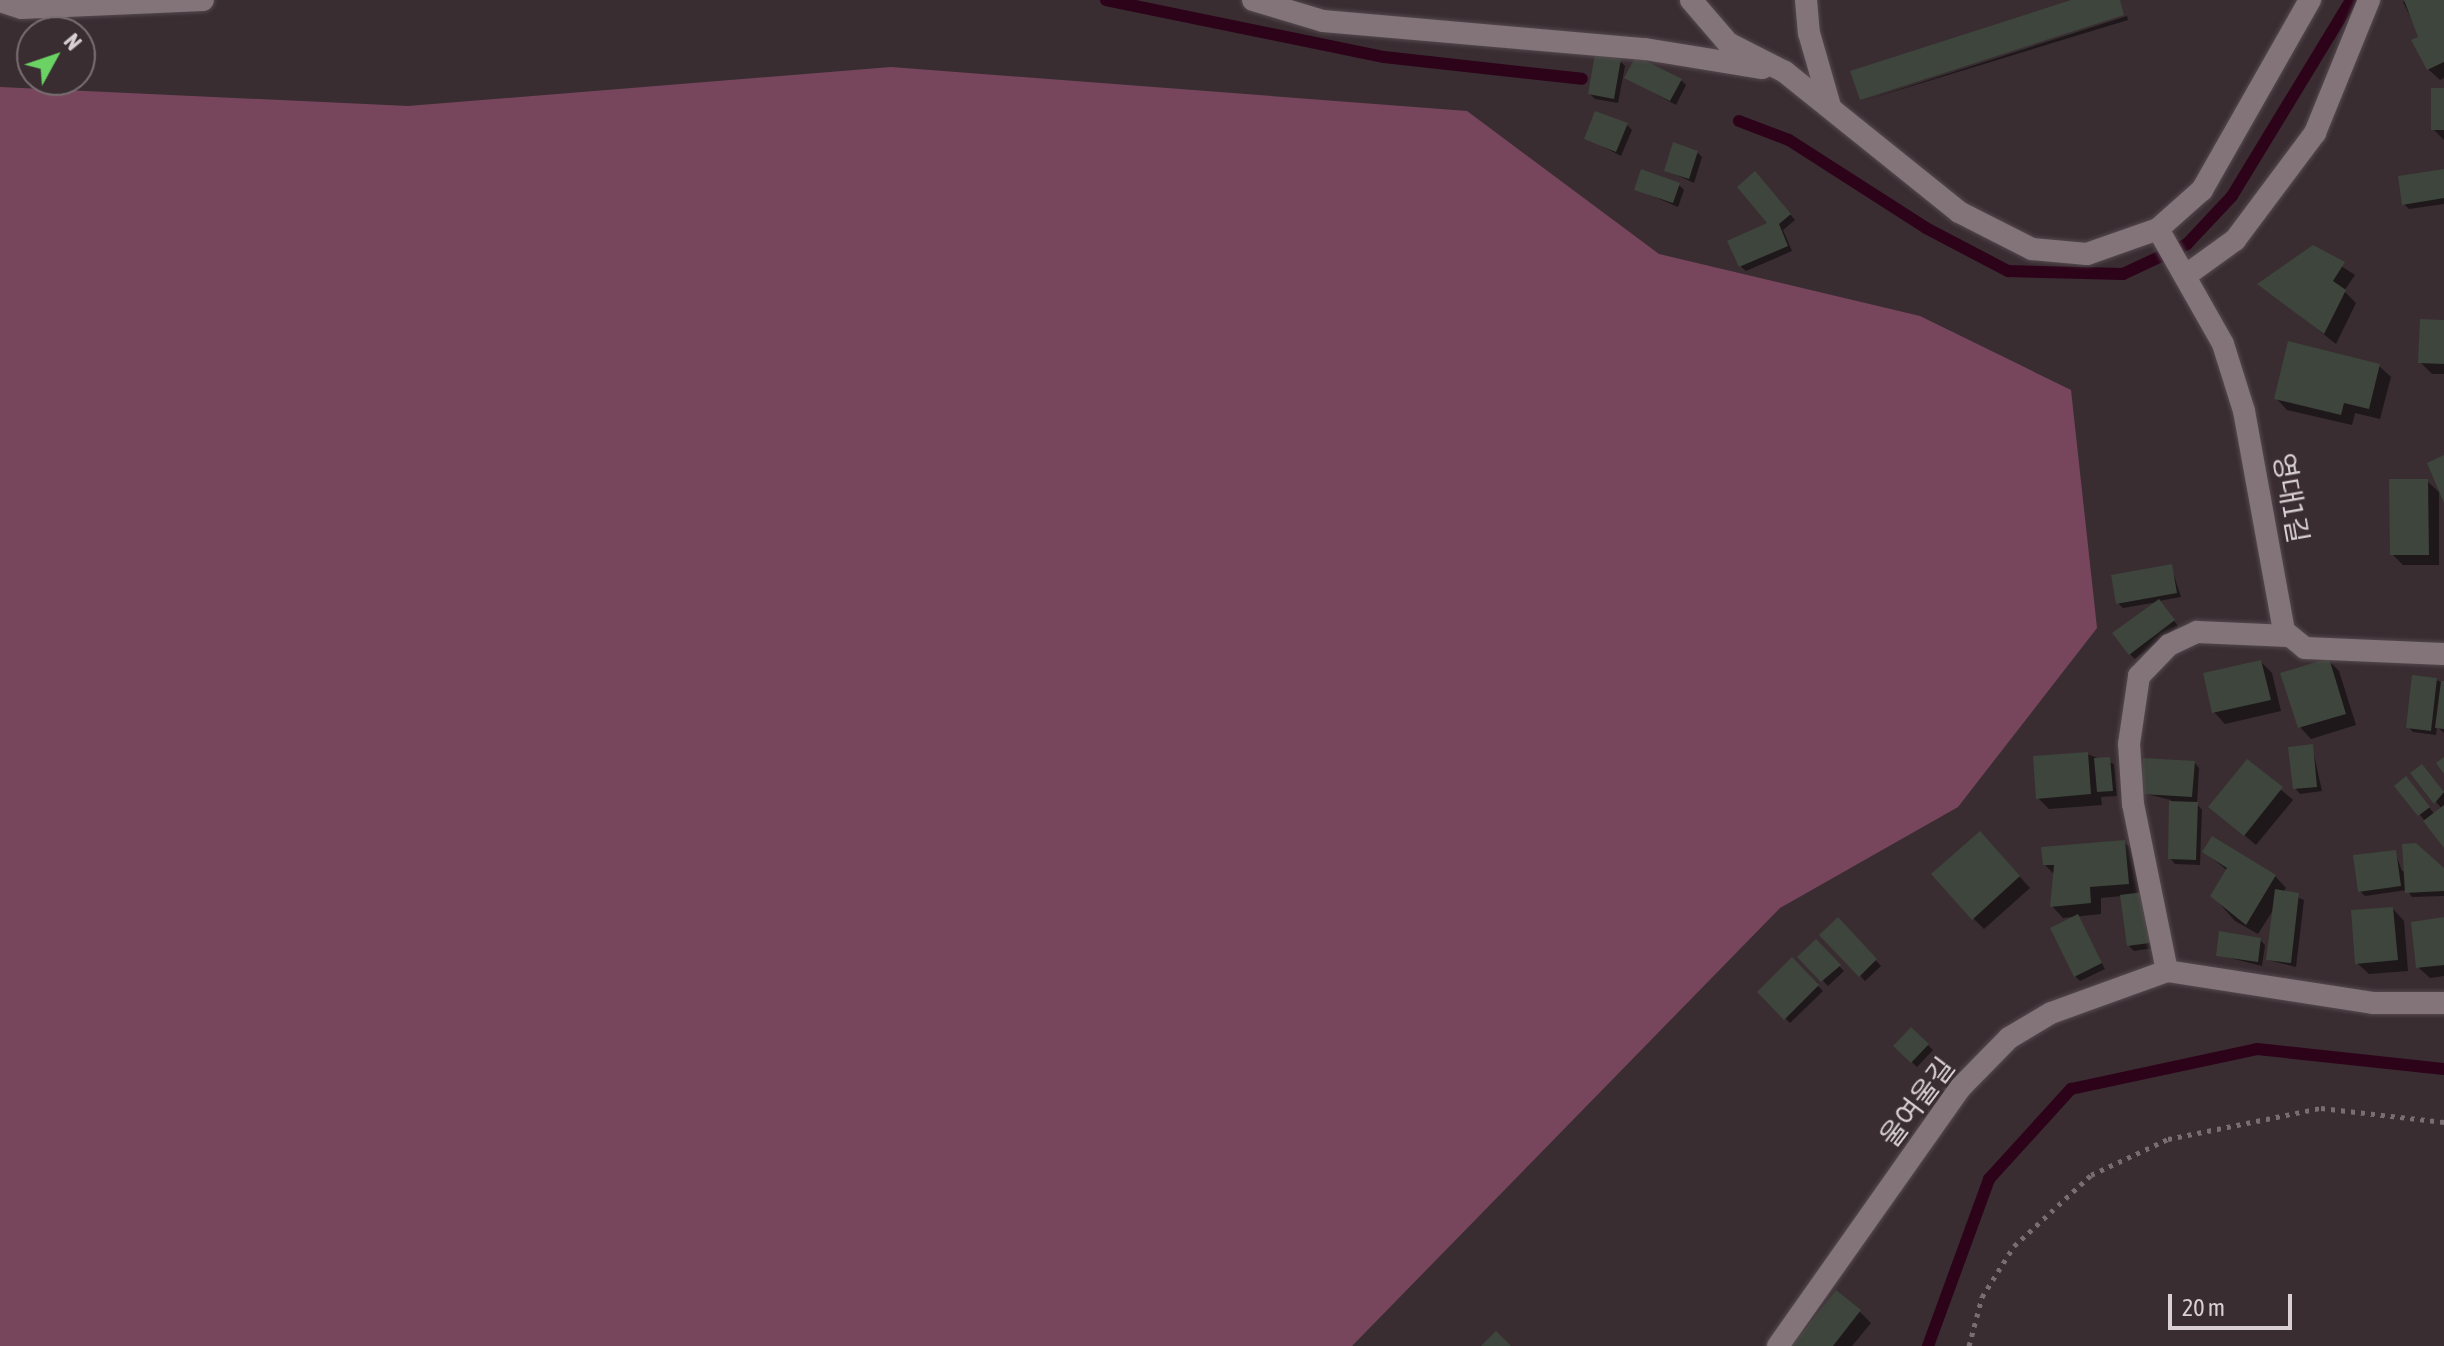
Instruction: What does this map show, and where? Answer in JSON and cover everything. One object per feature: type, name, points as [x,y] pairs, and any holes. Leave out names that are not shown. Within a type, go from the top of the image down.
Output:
[{"type":"street","points":[[0,1],[21,8],[203,0]]},
{"type":"street","points":[[1253,0],[1323,21],[1645,49],[1785,72]]},
{"type":"street","points":[[1691,0],[1728,43],[1785,72],[1959,212],[2032,249],[2087,254],[2159,230],[2202,190],[2310,0]]},
{"type":"street","points":[[1806,0],[1809,33],[1830,106]]},
{"type":"street","points":[[2184,275],[2235,240],[2308,145],[2369,0]]},
{"type":"street","name":"영대1길","points":[[2159,230],[2223,344],[2244,411],[2284,631],[2289,636]]},
{"type":"street","points":[[2167,971],[2133,804],[2129,744],[2139,676],[2169,645],[2197,632],[2289,636],[2305,648],[2444,654]]},
{"type":"street","name":"울여울길","points":[[1778,1346],[1960,1088],[2009,1038],[2051,1013],[2167,971],[2373,1003],[2444,1003]]},
{"type":"path","points":[[1969,1346],[1982,1297],[2014,1246],[2091,1175],[2168,1139],[2321,1108],[2444,1122]]},
{"type":"shaded area","points":[[891,67],[1467,111],[1659,254],[1920,316],[2071,390],[2097,628],[1958,807],[1780,908],[1352,1346],[0,1346],[0,87],[16,88],[16,96],[96,96],[96,91],[408,106]]},
{"type":"building","points":[[2071,0],[2120,0],[2124,15],[1860,100],[1850,71]]},
{"type":"building","points":[[2404,0],[2444,0],[2444,62],[2427,70],[2411,40],[2418,37]]},
{"type":"building","points":[[1595,54],[1621,59],[1614,99],[1588,94]]},
{"type":"building","points":[[1636,56],[1682,79],[1670,101],[1624,78]]},
{"type":"building","points":[[2431,88],[2444,88],[2444,130],[2431,130]]},
{"type":"building","points":[[1595,111],[1628,123],[1616,152],[1584,139]]},
{"type":"building","points":[[1673,142],[1698,151],[1689,179],[1664,171]]},
{"type":"building","points":[[1641,169],[1680,183],[1673,203],[1634,190]]},
{"type":"building","points":[[2444,169],[2444,198],[2402,205],[2398,176]]},
{"type":"building","points":[[1755,171],[1791,214],[1779,224],[1788,246],[1739,267],[1727,241],[1767,223],[1737,187]]},
{"type":"building","points":[[2313,245],[2345,262],[2333,281],[2346,290],[2324,334],[2257,284]]},
{"type":"building","points":[[2420,319],[2444,320],[2444,364],[2418,363]]},
{"type":"building","points":[[2288,341],[2380,364],[2369,409],[2344,403],[2341,415],[2274,399]]},
{"type":"building","points":[[2444,455],[2444,503],[2427,463]]},
{"type":"building","points":[[2389,479],[2428,479],[2429,555],[2390,555]]},
{"type":"building","points":[[2172,564],[2177,593],[2116,604],[2111,575]]},
{"type":"building","points":[[2159,599],[2175,620],[2129,655],[2112,633]]},
{"type":"building","points":[[2329,658],[2346,714],[2298,728],[2280,673]]},
{"type":"building","points":[[2261,660],[2271,700],[2212,713],[2203,673]]},
{"type":"building","points":[[2412,675],[2437,678],[2431,731],[2406,728]]},
{"type":"building","points":[[2441,681],[2444,681],[2444,729],[2435,728]]},
{"type":"building","points":[[2313,744],[2317,787],[2293,789],[2288,747]]},
{"type":"building","points":[[2088,752],[2091,794],[2036,799],[2033,756]]},
{"type":"building","points":[[2110,757],[2113,791],[2097,792],[2094,758]]},
{"type":"building","points":[[2444,757],[2444,774],[2436,763]]},
{"type":"building","points":[[2143,758],[2195,761],[2192,797],[2141,794]]},
{"type":"building","points":[[2247,759],[2283,787],[2244,836],[2208,807]]},
{"type":"building","points":[[2422,764],[2444,792],[2434,804],[2410,773]]},
{"type":"building","points":[[2406,776],[2430,807],[2418,816],[2394,786]]},
{"type":"building","points":[[2169,801],[2198,802],[2196,860],[2168,859]]},
{"type":"building","points":[[2444,805],[2444,848],[2423,821]]},
{"type":"building","points":[[1980,831],[2020,876],[1972,920],[1931,874]]},
{"type":"building","points":[[2212,836],[2276,875],[2246,925],[2210,896],[2227,868],[2202,852]]},
{"type":"building","points":[[2125,840],[2129,884],[2090,887],[2091,903],[2050,907],[2054,865],[2043,865],[2041,847]]},
{"type":"building","points":[[2416,843],[2444,868],[2444,891],[2405,893],[2402,844]]},
{"type":"building","points":[[2396,850],[2401,886],[2358,892],[2353,855]]},
{"type":"building","points":[[2275,889],[2299,893],[2291,963],[2266,960]]},
{"type":"building","points":[[2143,892],[2150,943],[2127,946],[2120,895]]},
{"type":"building","points":[[2393,907],[2398,960],[2355,964],[2351,910]]},
{"type":"building","points":[[2078,914],[2102,963],[2074,977],[2050,928]]},
{"type":"building","points":[[1838,917],[1877,959],[1859,977],[1819,935]]},
{"type":"building","points":[[2444,917],[2444,965],[2416,968],[2411,922]]},
{"type":"building","points":[[2219,931],[2261,938],[2258,962],[2216,956]]},
{"type":"building","points":[[1816,939],[1841,965],[1821,982],[1797,957]]},
{"type":"building","points":[[1792,957],[1819,985],[1784,1020],[1757,992]]},
{"type":"building","points":[[1911,1027],[1929,1044],[1911,1063],[1893,1046]]},
{"type":"building","points":[[1836,1290],[1861,1310],[1833,1346],[1792,1346]]},
{"type":"building","points":[[1496,1331],[1511,1346],[1481,1346]]},
{"type":"waterway","points":[[1106,0],[1384,57],[1582,79]]},
{"type":"waterway","points":[[1739,121],[1789,140],[1926,228],[2008,271],[2123,274],[2187,244],[2232,196],[2351,0]]},
{"type":"waterway","points":[[1928,1346],[1989,1179],[2071,1089],[2257,1049],[2444,1069]]}]
